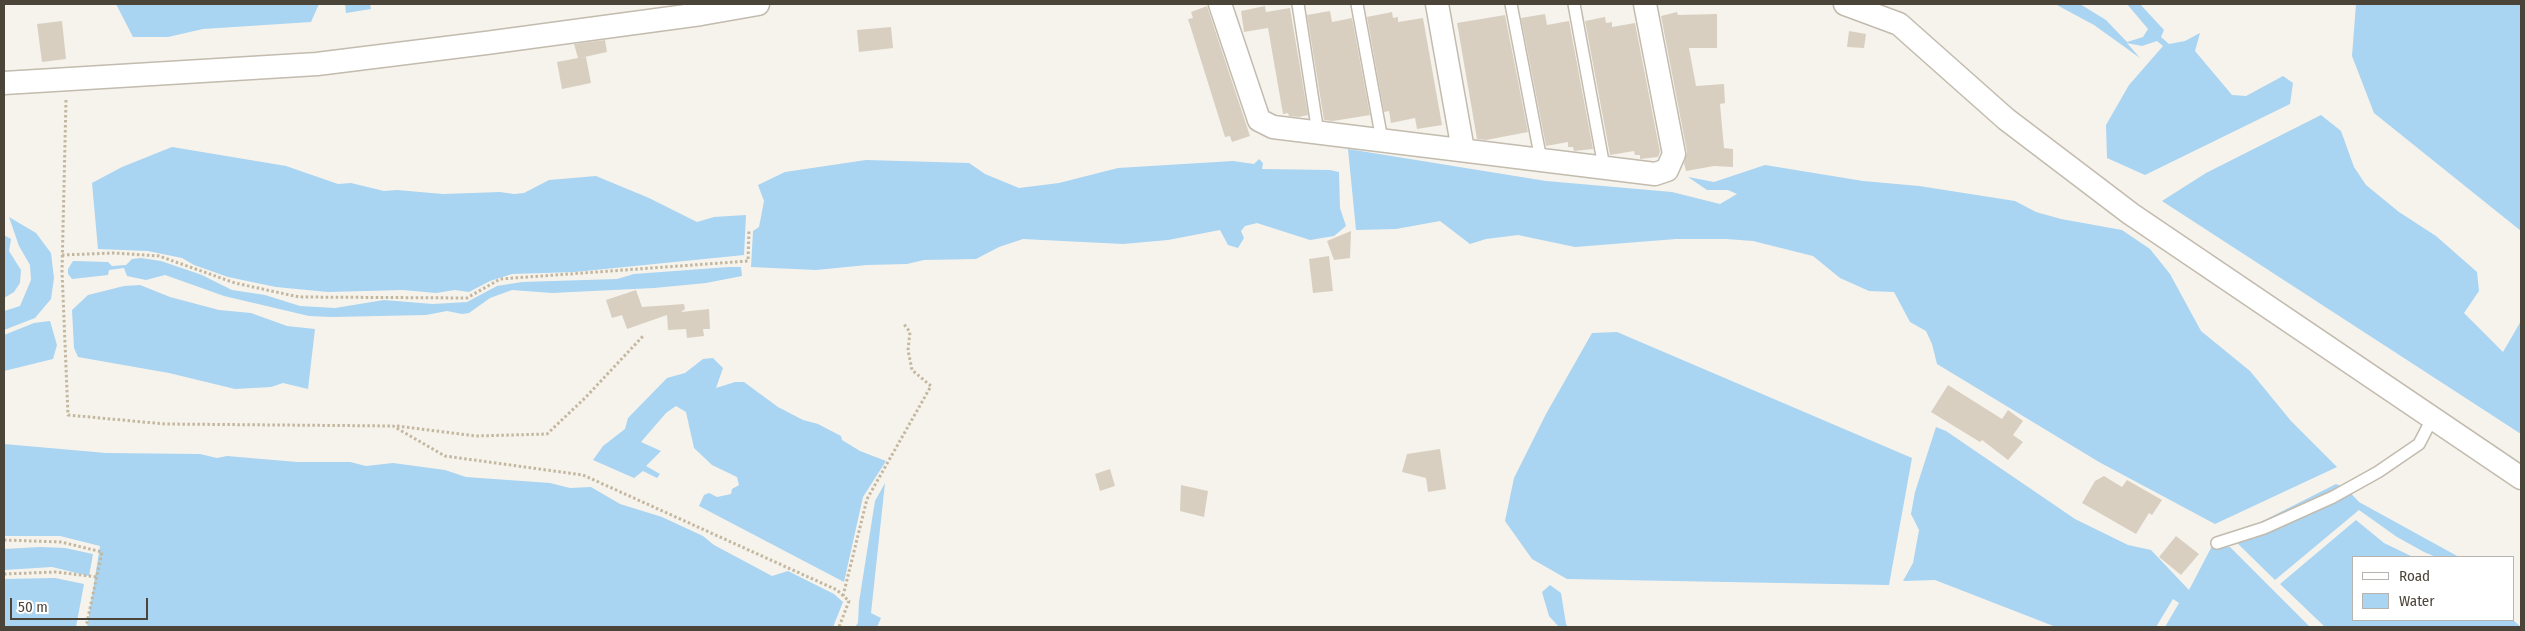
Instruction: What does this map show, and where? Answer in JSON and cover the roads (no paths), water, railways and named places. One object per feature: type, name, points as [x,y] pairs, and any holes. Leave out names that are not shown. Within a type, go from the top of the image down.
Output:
[{"type":"street","points":[[4,83],[317,64],[496,42],[758,4]]},
{"type":"street","points":[[1220,4],[1259,120],[1273,127],[1659,173],[1668,170],[1674,159],[1645,4]]},
{"type":"street","points":[[1437,4],[1463,150]]},
{"type":"street","points":[[1844,4],[1899,24],[2006,119],[2131,214],[2521,478]]},
{"type":"lane","points":[[1298,4],[1318,133]]},
{"type":"lane","points":[[1357,4],[1382,140]]},
{"type":"lane","points":[[1511,4],[1541,160]]},
{"type":"lane","points":[[1574,4],[1604,167]]},
{"type":"lane","points":[[2217,543],[2264,528],[2333,497],[2378,472],[2419,444],[2433,417]]},
{"type":"water","points":[[116,4],[319,4],[311,22],[203,29],[168,37],[133,37]]},
{"type":"water","points":[[345,4],[370,4],[371,9],[346,13]]},
{"type":"water","points":[[2055,4],[2080,4],[2106,20],[2127,42],[2143,37],[2148,29],[2127,4],[2140,4],[2164,30],[2161,37],[2169,44],[2185,41],[2200,33],[2195,51],[2232,95],[2246,96],[2283,76],[2293,83],[2290,104],[2145,175],[2107,158],[2106,125],[2129,85],[2163,46],[2157,41],[2142,46],[2127,43],[2140,58],[2094,25]]},
{"type":"water","points":[[2356,4],[2521,4],[2521,231],[2374,113],[2352,56]]},
{"type":"water","points":[[2321,115],[2341,131],[2354,167],[2366,185],[2399,212],[2436,236],[2477,272],[2479,291],[2464,313],[2503,352],[2521,321],[2521,434],[2162,201],[2206,173]]},
{"type":"water","points":[[172,147],[286,166],[338,184],[351,183],[384,191],[397,190],[443,194],[500,192],[514,194],[524,193],[549,180],[596,176],[649,198],[697,222],[714,217],[746,215],[744,255],[575,272],[512,274],[490,281],[469,292],[455,290],[436,293],[403,290],[328,292],[276,287],[228,277],[194,265],[182,258],[148,251],[98,249],[92,183],[122,167]]},
{"type":"water","points":[[1348,149],[1546,181],[1672,192],[1720,204],[1737,194],[1728,190],[1707,190],[1688,177],[1714,182],[1765,165],[1863,181],[1919,186],[2015,201],[2036,212],[2061,219],[2122,230],[2150,249],[2170,274],[2201,331],[2250,371],[2291,421],[2337,467],[2215,524],[2099,462],[1937,364],[1932,344],[1926,331],[1910,322],[1894,292],[1869,291],[1840,278],[1813,256],[1753,241],[1726,239],[1676,239],[1575,247],[1518,235],[1486,239],[1470,244],[1440,221],[1396,229],[1356,230]]},
{"type":"water","points":[[1259,159],[1263,163],[1262,169],[1330,170],[1339,172],[1340,208],[1346,226],[1334,236],[1310,240],[1257,223],[1245,226],[1241,231],[1244,238],[1238,248],[1228,245],[1220,230],[1168,240],[1123,244],[1023,239],[999,247],[976,259],[924,260],[907,264],[867,265],[816,270],[751,267],[753,231],[759,227],[764,201],[758,185],[785,172],[866,160],[969,163],[985,174],[1019,188],[1059,183],[1118,168],[1233,161],[1254,164]]},
{"type":"water","points":[[9,217],[36,233],[51,253],[54,278],[51,299],[35,318],[4,330],[4,311],[20,306],[31,280],[30,265],[19,246]]},
{"type":"water","points":[[4,235],[11,239],[9,251],[21,270],[20,283],[14,292],[4,298]]},
{"type":"water","points":[[141,258],[161,261],[202,275],[232,290],[265,295],[300,306],[335,308],[384,300],[433,304],[467,302],[497,286],[522,282],[617,279],[634,274],[729,267],[741,267],[742,276],[706,283],[654,288],[552,293],[512,290],[490,298],[469,313],[462,314],[447,311],[426,315],[331,317],[309,316],[224,296],[165,275],[146,280],[127,276],[124,268],[109,270],[108,275],[72,279],[68,274],[68,269],[73,261],[108,262],[112,266],[126,265],[132,259]]},
{"type":"water","points":[[140,285],[170,297],[219,310],[251,313],[287,326],[315,329],[308,389],[283,383],[271,387],[235,389],[169,373],[78,357],[74,348],[72,310],[88,295],[124,286]]},
{"type":"water","points":[[50,321],[57,345],[53,359],[4,371],[4,335],[34,323]]},
{"type":"water","points":[[1617,332],[1912,458],[1889,585],[1567,579],[1532,559],[1505,521],[1514,478],[1546,414],[1592,333]]},
{"type":"water","points":[[713,358],[723,368],[716,388],[735,382],[744,382],[778,407],[841,436],[842,440],[860,451],[886,461],[863,497],[844,582],[699,506],[704,495],[709,493],[717,497],[731,494],[732,489],[739,485],[737,477],[712,465],[694,448],[686,412],[676,406],[666,413],[641,442],[661,451],[646,466],[660,474],[657,478],[643,471],[634,478],[593,460],[603,446],[625,429],[628,418],[667,378],[685,373],[703,359]]},
{"type":"water","points":[[1936,427],[1946,431],[2075,519],[2128,545],[2151,550],[2189,590],[2212,546],[2230,547],[2310,627],[2165,627],[2179,603],[2173,599],[2156,627],[2056,627],[1935,580],[1903,581],[1913,563],[1919,530],[1911,514],[1915,492]]},
{"type":"water","points":[[4,444],[106,453],[200,454],[217,458],[227,456],[297,462],[350,462],[366,466],[393,463],[445,470],[466,477],[550,483],[570,488],[591,487],[620,504],[662,517],[703,536],[714,545],[772,576],[788,571],[834,594],[843,602],[833,627],[87,627],[100,546],[60,536],[4,536]]},
{"type":"water","points":[[885,483],[871,613],[881,618],[877,627],[855,627],[858,623],[859,602],[875,501]]},
{"type":"water","points":[[2336,484],[2346,488],[2359,502],[2457,556],[2434,556],[2424,552],[2397,537],[2359,510],[2275,580],[2231,537]]},
{"type":"water","points":[[2356,520],[2384,543],[2411,556],[2352,556],[2352,621],[2514,621],[2521,627],[2325,627],[2280,584]]},
{"type":"water","points":[[65,548],[93,554],[89,576],[52,567],[4,570],[4,549]]},
{"type":"water","points":[[55,578],[84,584],[76,627],[4,627],[4,579]]},
{"type":"water","points":[[1550,585],[1561,593],[1568,627],[1559,627],[1549,616],[1542,592]]}]
